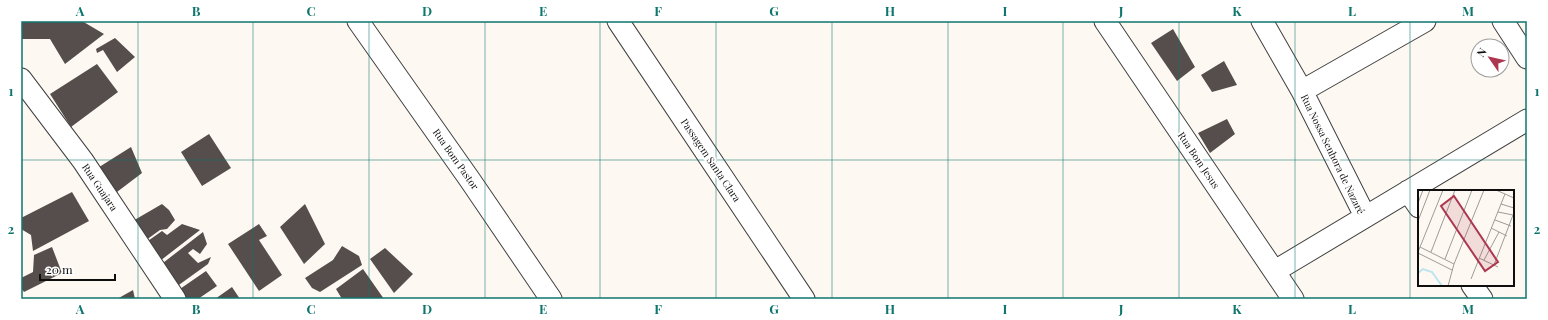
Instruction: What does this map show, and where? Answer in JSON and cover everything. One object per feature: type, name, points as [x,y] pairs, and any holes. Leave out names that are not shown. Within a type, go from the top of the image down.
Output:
[{"type":"street","name":"Rua Bom Pastor","points":[[358,21],[470,180],[551,299]]},
{"type":"street","name":"Passagem Santa Clara","points":[[618,21],[804,299]]},
{"type":"street","name":"Rua Bom Jesus","points":[[1105,21],[1293,299]]},
{"type":"street","name":"Rua Nossa Senhora de Nazaré","points":[[1262,21],[1302,91],[1365,216],[1275,271]]},
{"type":"street","points":[[1302,91],[1425,21]]},
{"type":"street","points":[[1503,21],[1527,58]]},
{"type":"street","name":"Rua Guajara","points":[[21,79],[83,161],[175,299]]},
{"type":"street","points":[[1427,190],[1527,120]]},
{"type":"street","points":[[1365,216],[1414,199]]},
{"type":"street","points":[[1473,286],[1482,299]]},
{"type":"building","points":[[21,21],[82,21],[104,34],[65,64],[50,39],[21,39]]},
{"type":"building","points":[[1173,29],[1195,67],[1177,81],[1151,43]]},
{"type":"building","points":[[115,38],[135,57],[117,72],[103,50],[97,53],[96,49]]},
{"type":"building","points":[[1224,61],[1237,85],[1212,92],[1201,75]]},
{"type":"building","points":[[97,64],[118,92],[71,127],[50,94]]},
{"type":"building","points":[[1227,119],[1235,134],[1210,153],[1198,133]]},
{"type":"building","points":[[209,134],[231,168],[202,186],[181,152]]},
{"type":"building","points":[[131,147],[142,173],[113,195],[96,169]]},
{"type":"building","points":[[72,192],[89,221],[33,251],[31,235],[21,229],[21,218]]},
{"type":"building","points":[[162,204],[169,210],[175,220],[167,229],[160,230],[142,243],[131,222]]},
{"type":"building","points":[[305,204],[325,244],[304,264],[280,227]]},
{"type":"building","points":[[182,224],[200,230],[156,264],[145,243],[162,231],[167,235]]},
{"type":"building","points":[[259,224],[267,236],[259,240],[282,275],[259,291],[228,244]]},
{"type":"building","points":[[203,232],[207,244],[200,254],[193,249],[188,253],[198,263],[211,257],[208,264],[176,287],[159,266]]},
{"type":"building","points":[[342,246],[359,256],[362,265],[320,292],[312,288],[305,278],[333,260]]},
{"type":"building","points":[[52,247],[62,273],[24,292],[21,288],[21,278],[33,272],[34,255]]},
{"type":"building","points":[[385,248],[413,274],[394,293],[370,259]]},
{"type":"building","points":[[363,269],[384,299],[342,299],[336,289]]},
{"type":"building","points":[[206,271],[217,286],[198,299],[180,299],[177,291]]},
{"type":"building","points":[[232,287],[240,299],[215,299]]},
{"type":"building","points":[[133,290],[135,299],[117,299]]}]
